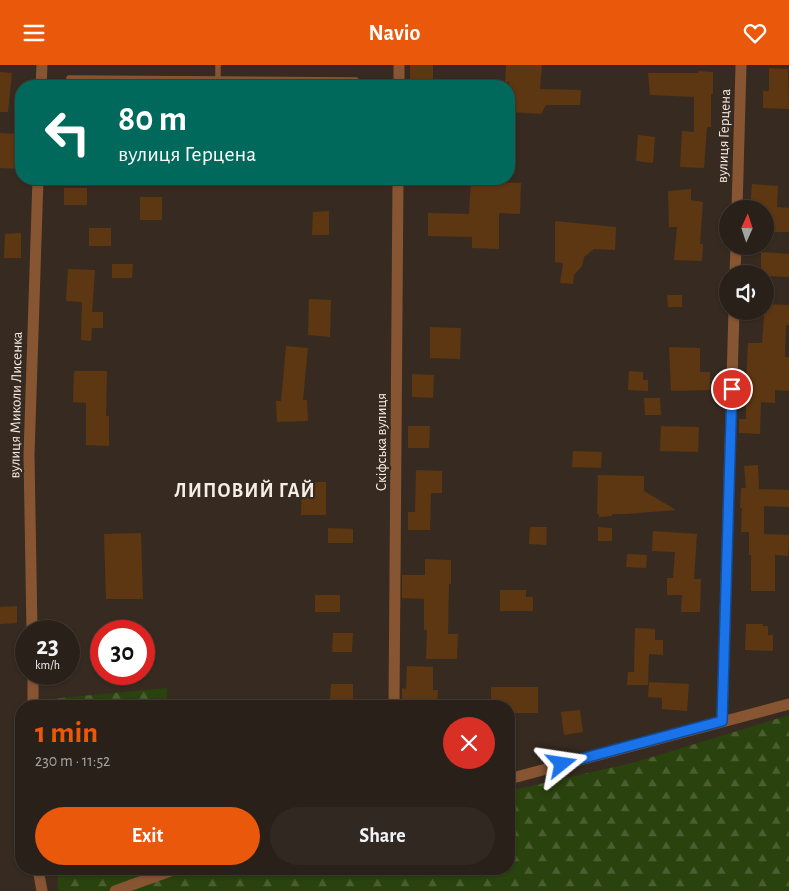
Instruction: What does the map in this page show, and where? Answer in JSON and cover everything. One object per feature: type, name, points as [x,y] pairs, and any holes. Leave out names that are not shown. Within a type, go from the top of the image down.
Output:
[{"type":"street","points":[[41,80],[42,65]]},
{"type":"street","points":[[399,65],[399,80]]},
{"type":"street","name":"вулиця Герцена","points":[[737,200],[741,65]]},
{"type":"street","name":"вулиця Миколи Лисенка","points":[[32,620],[29,455],[38,185]]},
{"type":"street","name":"Скіфська вулиця","points":[[394,700],[398,185]]},
{"type":"street","points":[[722,721],[734,320]]},
{"type":"street","points":[[33,685],[34,700]]},
{"type":"street","points":[[515,777],[789,704]]},
{"type":"street","points":[[39,875],[42,891]]},
{"type":"street","points":[[115,891],[159,875]]},
{"type":"lane","points":[[218,65],[218,79]]},
{"type":"lane","points":[[69,77],[356,80]]},
{"type":"green space","points":[[167,688],[167,700],[50,699]]},
{"type":"green space","points":[[789,715],[789,891],[58,891],[57,875],[515,875],[515,790],[636,762]]},
{"type":"building","points":[[410,65],[433,65],[433,80],[410,80]]},
{"type":"building","points":[[506,65],[542,65],[540,89],[581,90],[580,105],[546,105],[541,114],[515,112],[515,80],[505,80]]},
{"type":"building","points":[[769,68],[788,69],[789,109],[763,108],[763,91],[769,91]]},
{"type":"building","points":[[698,71],[713,72],[711,127],[707,127],[704,168],[680,167],[682,131],[694,132],[694,97],[650,95],[648,73],[698,73]]},
{"type":"building","points":[[0,72],[12,73],[8,112],[0,112]]},
{"type":"building","points":[[0,133],[15,134],[15,169],[0,168]]},
{"type":"building","points":[[638,135],[655,137],[653,163],[636,161]]},
{"type":"building","points":[[515,183],[521,183],[520,214],[499,213],[499,249],[472,248],[472,237],[428,236],[428,213],[469,214],[471,185],[515,185]]},
{"type":"building","points":[[752,184],[778,186],[777,207],[789,208],[789,232],[774,232],[774,200],[751,200]]},
{"type":"building","points":[[64,188],[87,188],[87,205],[64,205]]},
{"type":"building","points":[[691,189],[691,200],[703,202],[700,244],[703,244],[702,261],[674,260],[677,227],[669,227],[668,191]]},
{"type":"building","points":[[140,197],[162,197],[162,220],[140,220]]},
{"type":"building","points":[[329,211],[329,235],[312,235],[313,212]]},
{"type":"building","points":[[555,221],[616,227],[615,250],[594,249],[584,257],[582,266],[574,275],[573,284],[560,283],[563,263],[555,262]]},
{"type":"building","points":[[89,228],[111,228],[111,246],[89,246]]},
{"type":"building","points":[[21,233],[21,258],[4,258],[5,234]]},
{"type":"building","points":[[774,253],[789,254],[789,277],[774,276],[774,265],[761,265],[761,255],[774,255]]},
{"type":"building","points":[[112,264],[133,264],[132,278],[112,278]]},
{"type":"building","points":[[68,269],[95,270],[92,312],[103,312],[103,328],[92,328],[91,341],[81,340],[82,302],[66,301]]},
{"type":"building","points":[[667,295],[682,295],[682,307],[668,307]]},
{"type":"building","points":[[309,299],[331,300],[330,337],[308,335]]},
{"type":"building","points":[[774,304],[789,305],[789,325],[786,325],[785,357],[789,357],[789,391],[775,390],[775,403],[761,402],[760,434],[739,433],[739,419],[746,419],[748,343],[762,343],[764,320],[774,320]]},
{"type":"building","points":[[430,327],[461,328],[460,359],[430,358]]},
{"type":"building","points":[[286,346],[308,348],[303,400],[307,400],[308,421],[277,422],[276,401],[281,401]]},
{"type":"building","points":[[669,347],[700,348],[700,372],[710,372],[710,390],[671,391]]},
{"type":"building","points":[[74,371],[107,371],[106,416],[109,416],[109,446],[86,445],[86,403],[73,402]]},
{"type":"building","points":[[629,371],[643,372],[643,380],[648,380],[648,391],[628,390]]},
{"type":"building","points":[[412,374],[434,375],[433,398],[412,397]]},
{"type":"building","points":[[644,398],[660,398],[661,415],[645,415]]},
{"type":"building","points":[[408,426],[430,426],[429,448],[408,448]]},
{"type":"building","points":[[661,426],[699,427],[698,452],[660,451]]},
{"type":"building","points":[[573,451],[602,452],[601,468],[572,467]]},
{"type":"building","points":[[758,465],[759,489],[789,490],[789,507],[764,506],[764,534],[789,535],[788,556],[775,555],[775,591],[751,591],[749,532],[741,532],[741,488],[746,488],[744,466]]},
{"type":"building","points":[[416,470],[442,471],[442,493],[431,493],[430,530],[408,530],[408,512],[415,512]]},
{"type":"building","points":[[598,475],[644,476],[644,491],[676,510],[612,514],[612,516],[599,517],[599,514],[597,514]]},
{"type":"building","points":[[302,482],[326,482],[326,515],[301,515]]},
{"type":"building","points":[[530,527],[547,527],[546,545],[529,544]]},
{"type":"building","points":[[598,527],[612,528],[612,541],[598,541]]},
{"type":"building","points":[[328,528],[353,529],[353,543],[328,543]]},
{"type":"building","points":[[653,531],[697,534],[694,579],[701,579],[700,612],[681,612],[682,595],[667,595],[667,578],[673,578],[675,552],[652,551]]},
{"type":"building","points":[[141,533],[143,599],[106,599],[104,534]]},
{"type":"building","points":[[627,554],[647,555],[646,568],[626,567]]},
{"type":"building","points":[[425,559],[451,560],[448,634],[458,634],[457,659],[426,659],[427,630],[424,630],[424,599],[402,598],[402,575],[425,575]]},
{"type":"building","points":[[500,590],[526,590],[526,597],[533,597],[533,611],[500,611]]},
{"type":"building","points":[[315,595],[340,595],[340,612],[315,612]]},
{"type":"building","points":[[17,606],[17,620],[15,620],[15,623],[0,624],[0,607]]},
{"type":"building","points":[[746,624],[763,624],[763,626],[768,626],[768,635],[773,635],[773,651],[745,650]]},
{"type":"building","points":[[635,628],[655,629],[655,640],[663,640],[663,655],[649,654],[648,685],[627,685],[628,672],[634,672]]},
{"type":"building","points":[[333,633],[353,633],[352,652],[332,652]]},
{"type":"building","points":[[407,666],[433,667],[433,690],[438,690],[437,700],[402,700],[402,688],[406,689]]},
{"type":"building","points":[[649,682],[689,684],[687,711],[662,709],[662,698],[648,697]]},
{"type":"building","points":[[331,684],[353,684],[353,700],[330,700]]},
{"type":"building","points":[[491,687],[538,687],[538,713],[515,713],[515,700],[491,700]]},
{"type":"building","points":[[580,710],[583,732],[564,735],[561,712]]},
{"type":"district","name":"ЛИПОВИЙ ГАЙ","points":[[245,491]]},
{"type":"route","points":[[562,764],[722,721],[732,389]]}]
